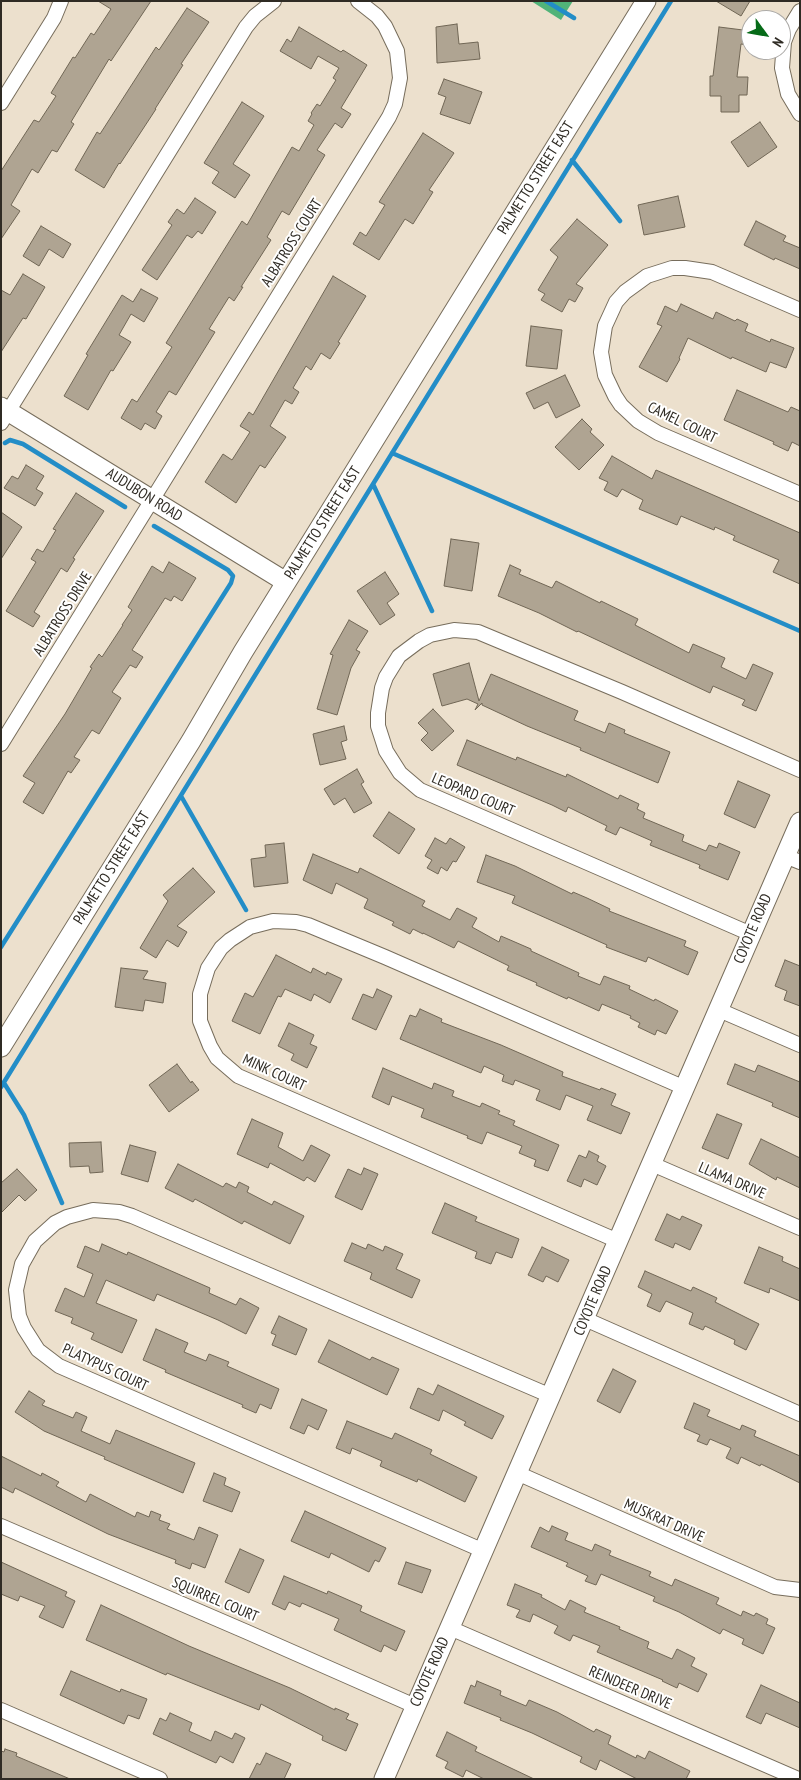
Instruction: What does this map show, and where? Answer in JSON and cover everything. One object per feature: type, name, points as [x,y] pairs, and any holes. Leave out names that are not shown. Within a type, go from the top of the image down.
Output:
[{"type":"street","points":[[1,103],[54,18],[61,1]]},
{"type":"street","points":[[4,414],[246,27],[265,7],[274,1]]},
{"type":"street","name":"ALBATROSS COURT","points":[[152,500],[389,117],[395,104],[400,78],[397,51],[385,26],[377,16],[358,1]]},
{"type":"street","name":"PALMETTO STREET EAST","points":[[2,1046],[191,741],[286,582],[646,1]]},
{"type":"street","points":[[800,11],[788,30],[784,42],[782,68],[788,94],[800,114]]},
{"type":"street","name":"CAMEL COURT","points":[[800,310],[712,272],[692,268],[672,268],[647,276],[625,292],[613,308],[605,326],[601,352],[605,375],[615,396],[638,422],[658,433],[800,494]]},
{"type":"street","name":"AUDUBON ROAD","points":[[4,414],[152,500],[286,582]]},
{"type":"street","name":"ALBATROSS DRIVE","points":[[1,744],[152,500]]},
{"type":"street","name":"LEOPARD COURT","points":[[751,934],[420,790],[400,773],[386,751],[378,726],[382,688],[386,677],[399,656],[419,641],[430,635],[454,630],[478,632],[622,692],[800,770]]},
{"type":"street","name":"COYOTE ROAD","points":[[384,1779],[751,934],[792,859],[800,822]]},
{"type":"street","name":"MINK COURT","points":[[618,1241],[238,1076],[217,1058],[202,1028],[199,1007],[200,994],[208,968],[214,957],[230,940],[250,927],[273,921],[296,922],[385,957],[685,1088]]},
{"type":"street","points":[[719,1010],[800,1045]]},
{"type":"street","name":"LLAMA DRIVE","points":[[652,1164],[800,1228]]},
{"type":"street","name":"PLATYPUS COURT","points":[[484,1551],[59,1366],[48,1359],[30,1340],[19,1316],[16,1290],[22,1264],[35,1241],[50,1227],[67,1217],[93,1210],[120,1212],[551,1396]]},
{"type":"street","points":[[584,1319],[800,1414]]},
{"type":"street","name":"MUSKRAT DRIVE","points":[[517,1473],[774,1587],[800,1590]]},
{"type":"street","name":"SQUIRREL COURT","points":[[1,1526],[415,1706]]},
{"type":"street","name":"REINDEER DRIVE","points":[[450,1628],[798,1779]]},
{"type":"street","points":[[1,1710],[160,1779]]},
{"type":"green space","points":[[531,1],[573,1],[561,20]]},
{"type":"building","points":[[98,1],[151,1],[111,61],[109,59],[71,122],[74,124],[57,152],[52,150],[38,173],[32,169],[11,205],[20,211],[1,239],[1,171],[34,120],[39,122],[56,96],[51,93],[73,57],[75,58],[91,33],[94,35],[111,9]]},
{"type":"building","points":[[716,1],[750,1],[745,10],[741,10],[741,16]]},
{"type":"building","points":[[187,8],[209,22],[181,64],[183,65],[156,109],[104,188],[75,170],[97,132],[100,134],[156,47],[159,50]]},
{"type":"building","points":[[457,24],[459,44],[478,42],[480,59],[437,63],[436,27]]},
{"type":"building","points":[[299,27],[367,65],[341,108],[351,114],[342,128],[335,123],[317,150],[325,155],[289,215],[282,211],[267,237],[271,240],[234,301],[229,297],[209,329],[215,332],[176,395],[169,391],[156,412],[162,416],[155,429],[145,423],[141,430],[121,418],[132,399],[137,402],[172,347],[166,343],[242,221],[247,225],[292,147],[299,151],[314,125],[308,121],[311,113],[317,104],[320,106],[336,80],[333,78],[339,68],[318,56],[311,69],[280,51],[287,39],[291,42]]},
{"type":"building","points":[[719,27],[741,30],[737,77],[748,77],[747,95],[739,95],[739,112],[721,112],[721,96],[710,96],[710,76],[713,76]]},
{"type":"building","points":[[444,79],[482,92],[470,124],[440,114],[446,97],[438,94]]},
{"type":"building","points":[[242,102],[264,116],[233,164],[250,175],[235,198],[212,183],[219,172],[204,163]]},
{"type":"building","points":[[760,122],[777,147],[748,167],[731,142]]},
{"type":"building","points":[[423,133],[454,153],[429,190],[433,192],[413,224],[405,219],[379,260],[353,244],[360,232],[366,236],[385,205],[379,202]]},
{"type":"building","points":[[678,196],[685,227],[644,235],[638,205]]},
{"type":"building","points":[[195,198],[216,212],[202,234],[198,231],[192,238],[187,235],[157,280],[142,270],[172,225],[168,222],[177,209],[184,214]]},
{"type":"building","points":[[577,219],[608,245],[576,284],[583,288],[575,302],[569,299],[562,312],[541,300],[545,294],[538,290],[558,257],[550,250]]},
{"type":"building","points":[[756,221],[786,236],[783,241],[800,248],[800,269],[775,258],[774,260],[744,245]]},
{"type":"building","points":[[41,226],[71,244],[63,258],[49,249],[39,266],[23,256]]},
{"type":"building","points":[[23,274],[45,287],[26,319],[23,318],[1,352],[1,290],[10,295]]},
{"type":"building","points":[[333,276],[366,296],[330,359],[321,353],[311,370],[306,366],[293,388],[299,392],[292,404],[285,400],[270,426],[286,437],[265,468],[260,465],[236,503],[205,482],[223,454],[232,460],[250,432],[240,426],[249,412],[253,415]]},
{"type":"building","points":[[141,289],[158,298],[144,322],[131,314],[119,335],[131,342],[113,371],[111,370],[88,410],[64,396],[88,355],[86,354],[122,295],[133,302]]},
{"type":"building","points":[[681,304],[713,319],[716,312],[735,321],[737,319],[748,324],[745,331],[770,342],[771,339],[794,348],[786,368],[770,362],[766,372],[732,357],[731,359],[688,338],[680,359],[667,382],[639,367],[662,326],[657,324],[665,306],[677,312]]},
{"type":"building","points":[[531,326],[562,330],[557,369],[526,366]]},
{"type":"building","points":[[565,375],[580,406],[556,418],[548,402],[534,409],[526,393]]},
{"type":"building","points":[[737,390],[788,412],[791,407],[800,411],[800,446],[792,442],[788,451],[773,444],[774,442],[724,420]]},
{"type":"building","points":[[582,419],[592,429],[590,432],[604,445],[579,470],[555,447]]},
{"type":"building","points":[[612,456],[652,479],[656,470],[800,533],[800,584],[773,572],[779,560],[733,540],[735,536],[715,527],[714,530],[681,516],[677,525],[639,509],[643,500],[622,489],[617,497],[604,490],[608,482],[599,478]]},
{"type":"building","points":[[26,465],[44,476],[36,489],[43,493],[35,506],[4,488],[12,476],[18,479]]},
{"type":"building","points":[[76,493],[104,511],[73,558],[75,559],[67,572],[61,568],[34,612],[40,616],[33,627],[6,611],[36,562],[31,559],[37,549],[43,552],[56,530],[53,529]]},
{"type":"building","points":[[1,512],[22,527],[1,559]]},
{"type":"building","points":[[451,539],[479,543],[472,591],[444,586]]},
{"type":"building","points":[[169,562],[196,578],[182,601],[174,596],[171,601],[165,598],[132,650],[143,657],[136,668],[130,665],[112,692],[121,698],[99,734],[92,730],[74,757],[80,760],[71,773],[68,771],[43,814],[23,802],[35,783],[23,776],[65,714],[92,668],[90,667],[99,654],[102,657],[123,625],[132,610],[128,607],[152,566],[163,573]]},
{"type":"building","points":[[510,565],[521,570],[519,574],[552,588],[556,581],[638,619],[635,625],[689,653],[693,644],[725,658],[721,667],[746,679],[753,664],[773,673],[756,711],[742,705],[745,700],[713,686],[710,693],[539,613],[498,596]]},
{"type":"building","points":[[385,572],[399,594],[387,603],[395,615],[380,625],[357,591]]},
{"type":"building","points":[[349,620],[368,631],[356,650],[360,652],[351,668],[337,715],[317,709],[333,655],[330,654]]},
{"type":"building","points":[[469,663],[479,701],[491,674],[578,711],[574,720],[605,733],[609,723],[625,730],[624,733],[670,752],[658,783],[527,726],[482,705],[482,703],[475,710],[478,704],[467,699],[442,706],[433,674]]},
{"type":"building","points":[[433,709],[454,731],[432,751],[421,740],[428,733],[418,723]]},
{"type":"building","points":[[344,726],[347,740],[341,742],[346,759],[320,765],[313,734]]},
{"type":"building","points":[[467,740],[516,760],[517,757],[566,777],[567,774],[618,799],[620,795],[639,804],[637,809],[645,813],[643,818],[684,835],[682,841],[706,851],[709,845],[717,848],[719,843],[740,852],[728,880],[699,868],[700,865],[650,845],[652,841],[620,827],[616,835],[605,830],[607,826],[568,807],[566,812],[457,765]]},
{"type":"building","points":[[357,769],[364,782],[361,784],[372,803],[354,813],[345,798],[334,805],[324,789]]},
{"type":"building","points":[[738,781],[770,795],[755,828],[724,814]]},
{"type":"building","points":[[389,812],[415,829],[399,854],[373,836]]},
{"type":"building","points":[[435,838],[446,844],[450,838],[465,847],[456,862],[453,861],[447,871],[441,867],[438,874],[427,868],[432,860],[425,856]]},
{"type":"building","points":[[284,843],[288,883],[254,887],[251,859],[266,857],[265,845]]},
{"type":"building","points":[[313,854],[358,873],[360,868],[425,901],[422,906],[450,920],[457,908],[477,918],[472,927],[499,942],[501,936],[531,949],[531,951],[579,973],[578,976],[600,985],[604,976],[630,986],[629,989],[654,1001],[655,999],[678,1011],[666,1034],[657,1030],[655,1035],[638,1027],[640,1023],[630,1018],[631,1016],[602,1004],[599,1011],[568,997],[567,999],[507,970],[509,966],[458,941],[454,948],[413,929],[410,934],[392,925],[394,922],[364,908],[368,899],[336,883],[332,894],[303,880]]},
{"type":"building","points":[[486,855],[515,866],[572,894],[573,892],[587,898],[610,909],[609,911],[686,941],[684,946],[698,952],[688,975],[648,957],[646,962],[606,947],[607,945],[512,903],[515,896],[477,882]]},
{"type":"building","points":[[193,868],[215,892],[177,926],[187,932],[178,947],[167,940],[156,958],[140,948],[168,901],[163,895]]},
{"type":"building","points":[[276,955],[311,973],[313,968],[326,975],[327,972],[342,979],[330,1003],[314,994],[311,1001],[285,989],[281,997],[278,996],[260,1034],[232,1021],[245,993],[253,997]]},
{"type":"building","points":[[785,960],[800,966],[800,1006],[784,1000],[787,991],[775,986]]},
{"type":"building","points":[[121,968],[148,971],[143,979],[166,983],[163,1003],[145,1000],[143,1011],[115,1007]]},
{"type":"building","points":[[377,989],[392,996],[376,1030],[352,1019],[363,994],[373,998]]},
{"type":"building","points":[[420,1009],[442,1019],[441,1022],[563,1072],[562,1076],[616,1094],[611,1105],[630,1113],[621,1134],[587,1120],[593,1106],[566,1095],[560,1110],[536,1100],[540,1090],[515,1080],[513,1085],[502,1081],[504,1075],[484,1066],[481,1073],[400,1039],[410,1015],[416,1017]]},
{"type":"building","points":[[289,1023],[314,1035],[310,1044],[317,1047],[307,1068],[291,1060],[294,1054],[278,1046]]},
{"type":"building","points":[[177,1064],[191,1083],[192,1081],[199,1090],[169,1112],[149,1085]]},
{"type":"building","points":[[735,1064],[755,1072],[758,1065],[800,1082],[800,1118],[772,1106],[773,1103],[727,1084]]},
{"type":"building","points":[[383,1068],[432,1089],[434,1083],[454,1091],[452,1096],[480,1107],[482,1103],[500,1111],[498,1114],[515,1121],[513,1125],[559,1145],[548,1171],[534,1166],[536,1160],[519,1153],[522,1146],[487,1132],[482,1144],[467,1138],[468,1136],[421,1117],[424,1109],[392,1096],[389,1105],[372,1097]]},
{"type":"building","points":[[717,1114],[742,1124],[728,1159],[702,1148]]},
{"type":"building","points":[[252,1119],[283,1133],[278,1147],[303,1161],[311,1145],[330,1155],[315,1182],[307,1177],[304,1181],[270,1163],[268,1168],[237,1154]]},
{"type":"building","points":[[761,1139],[800,1158],[800,1188],[777,1177],[776,1180],[749,1164]]},
{"type":"building","points":[[101,1142],[103,1172],[90,1173],[89,1166],[70,1167],[69,1143]]},
{"type":"building","points":[[130,1145],[156,1152],[148,1182],[121,1174]]},
{"type":"building","points":[[589,1151],[599,1156],[597,1161],[606,1166],[597,1185],[584,1179],[581,1187],[567,1181],[579,1155],[586,1158]]},
{"type":"building","points":[[178,1164],[223,1187],[226,1183],[236,1188],[239,1182],[249,1187],[247,1192],[272,1205],[274,1201],[304,1216],[290,1244],[244,1221],[242,1224],[195,1199],[193,1202],[165,1188]]},
{"type":"building","points":[[364,1168],[378,1174],[362,1210],[335,1197],[348,1169],[361,1175]]},
{"type":"building","points":[[17,1169],[37,1190],[25,1201],[19,1195],[1,1213],[1,1183]]},
{"type":"building","points":[[445,1203],[477,1217],[475,1221],[519,1239],[512,1258],[496,1252],[491,1264],[475,1258],[477,1252],[432,1233]]},
{"type":"building","points":[[667,1214],[680,1220],[682,1216],[702,1225],[690,1250],[675,1243],[673,1248],[655,1240]]},
{"type":"building","points":[[352,1243],[366,1249],[368,1244],[383,1251],[385,1246],[403,1254],[396,1269],[420,1280],[412,1298],[370,1279],[372,1273],[344,1261]]},
{"type":"building","points":[[102,1244],[127,1255],[128,1252],[210,1288],[209,1293],[236,1305],[240,1298],[259,1308],[246,1334],[157,1294],[154,1301],[106,1280],[96,1303],[137,1320],[122,1353],[91,1339],[94,1333],[71,1323],[73,1318],[55,1311],[65,1288],[84,1297],[93,1274],[77,1267],[85,1246],[99,1252]]},
{"type":"building","points":[[542,1247],[569,1260],[558,1282],[546,1276],[543,1282],[528,1275]]},
{"type":"building","points":[[759,1247],[783,1257],[782,1261],[800,1269],[800,1301],[770,1288],[769,1293],[744,1283]]},
{"type":"building","points":[[645,1271],[691,1291],[693,1287],[717,1298],[715,1302],[759,1324],[746,1350],[734,1344],[735,1340],[705,1326],[703,1330],[689,1324],[693,1313],[666,1301],[660,1312],[647,1306],[652,1294],[638,1287]]},
{"type":"building","points":[[279,1316],[307,1329],[296,1355],[272,1345],[276,1335],[271,1333]]},
{"type":"building","points":[[156,1329],[188,1343],[184,1352],[206,1361],[209,1354],[229,1362],[227,1366],[279,1389],[271,1409],[260,1404],[256,1413],[242,1407],[243,1405],[165,1372],[166,1370],[143,1360]]},
{"type":"building","points":[[329,1340],[370,1360],[372,1357],[399,1369],[387,1395],[318,1362]]},
{"type":"building","points":[[613,1369],[636,1381],[620,1413],[597,1401]]},
{"type":"building","points":[[438,1385],[504,1416],[492,1439],[464,1425],[466,1422],[443,1410],[439,1421],[410,1408],[418,1388],[433,1395]]},
{"type":"building","points":[[29,1391],[45,1401],[42,1405],[73,1418],[76,1412],[87,1417],[81,1431],[110,1444],[116,1430],[195,1463],[183,1493],[44,1431],[15,1412]]},
{"type":"building","points":[[302,1399],[327,1410],[318,1430],[308,1425],[304,1434],[290,1428]]},
{"type":"building","points":[[694,1403],[710,1410],[707,1416],[740,1430],[742,1425],[756,1431],[754,1436],[800,1456],[800,1483],[761,1464],[760,1466],[741,1457],[738,1464],[726,1458],[731,1448],[710,1439],[707,1445],[697,1441],[700,1435],[684,1428]]},
{"type":"building","points":[[347,1421],[392,1439],[395,1433],[432,1450],[430,1454],[477,1477],[465,1502],[418,1479],[417,1482],[380,1466],[382,1461],[352,1448],[350,1454],[336,1448]]},
{"type":"building","points":[[1,1456],[41,1476],[42,1473],[59,1482],[56,1486],[86,1502],[90,1494],[135,1517],[137,1512],[149,1517],[151,1511],[161,1515],[159,1520],[170,1524],[167,1529],[194,1540],[199,1527],[218,1535],[205,1568],[192,1563],[190,1569],[175,1563],[176,1560],[108,1534],[15,1488],[13,1493],[1,1487]]},
{"type":"building","points":[[214,1473],[226,1478],[224,1485],[240,1492],[232,1512],[203,1501]]},
{"type":"building","points":[[305,1511],[386,1548],[379,1562],[375,1560],[369,1572],[331,1553],[329,1558],[291,1541]]},
{"type":"building","points":[[552,1526],[568,1533],[565,1540],[592,1551],[595,1544],[611,1551],[609,1555],[651,1572],[649,1576],[672,1586],[675,1579],[719,1598],[716,1604],[741,1616],[743,1611],[754,1616],[756,1613],[768,1619],[766,1624],[775,1628],[763,1654],[742,1644],[744,1639],[723,1629],[720,1634],[679,1612],[653,1601],[655,1597],[601,1574],[596,1585],[585,1581],[588,1576],[566,1566],[568,1563],[531,1547],[540,1527],[549,1532]]},
{"type":"building","points":[[240,1549],[264,1560],[249,1593],[225,1582]]},
{"type":"building","points":[[1,1562],[67,1592],[65,1596],[75,1601],[63,1628],[39,1617],[45,1606],[20,1596],[18,1601],[1,1594]]},
{"type":"building","points":[[406,1562],[431,1570],[422,1593],[398,1584]]},
{"type":"building","points":[[284,1576],[327,1594],[328,1591],[362,1606],[360,1611],[405,1631],[396,1651],[384,1645],[381,1652],[334,1630],[339,1619],[302,1603],[300,1607],[289,1602],[285,1610],[272,1604]]},
{"type":"building","points":[[515,1584],[542,1595],[541,1597],[565,1610],[570,1600],[586,1608],[584,1612],[649,1642],[647,1648],[672,1659],[677,1649],[695,1658],[691,1666],[707,1674],[698,1692],[679,1683],[677,1688],[663,1680],[597,1652],[600,1646],[573,1635],[570,1641],[554,1633],[558,1626],[533,1614],[530,1622],[516,1617],[520,1610],[507,1605]]},
{"type":"building","points":[[101,1605],[189,1646],[290,1688],[335,1710],[335,1708],[349,1714],[346,1719],[358,1724],[346,1751],[322,1740],[323,1736],[261,1704],[259,1710],[167,1673],[166,1675],[86,1640]]},
{"type":"building","points":[[71,1671],[120,1692],[121,1689],[147,1699],[139,1719],[128,1715],[124,1724],[60,1695]]},
{"type":"building","points":[[477,1681],[501,1691],[500,1695],[526,1706],[529,1700],[557,1712],[594,1732],[596,1729],[611,1736],[608,1744],[636,1758],[637,1755],[645,1759],[649,1751],[690,1771],[686,1779],[637,1779],[600,1760],[596,1770],[580,1762],[582,1757],[500,1720],[501,1718],[464,1703],[471,1685],[475,1687]]},
{"type":"building","points":[[761,1685],[800,1703],[800,1728],[766,1713],[761,1724],[746,1717]]},
{"type":"building","points":[[170,1713],[192,1723],[189,1731],[211,1741],[215,1731],[232,1739],[235,1733],[245,1738],[233,1763],[220,1756],[216,1763],[153,1734],[160,1718],[166,1721]]},
{"type":"building","points":[[447,1732],[477,1747],[475,1751],[534,1779],[484,1779],[466,1770],[463,1777],[445,1768],[448,1762],[436,1756]]},
{"type":"building","points":[[5,1749],[17,1753],[16,1756],[70,1779],[1,1779],[1,1751],[4,1752]]},
{"type":"building","points":[[266,1753],[291,1764],[284,1779],[249,1779],[257,1763],[260,1765]]},
{"type":"waterway","points":[[546,1],[574,18]]},
{"type":"waterway","points":[[1,1087],[671,1]]},
{"type":"waterway","points":[[572,160],[620,221]]},
{"type":"waterway","points":[[5,443],[10,440],[23,444],[125,507]]},
{"type":"waterway","points":[[392,453],[800,631]]},
{"type":"waterway","points":[[373,484],[432,611]]},
{"type":"waterway","points":[[1,947],[231,583],[233,576],[228,570],[154,526]]},
{"type":"waterway","points":[[181,796],[246,910]]},
{"type":"waterway","points":[[4,1083],[24,1115],[62,1203]]}]
